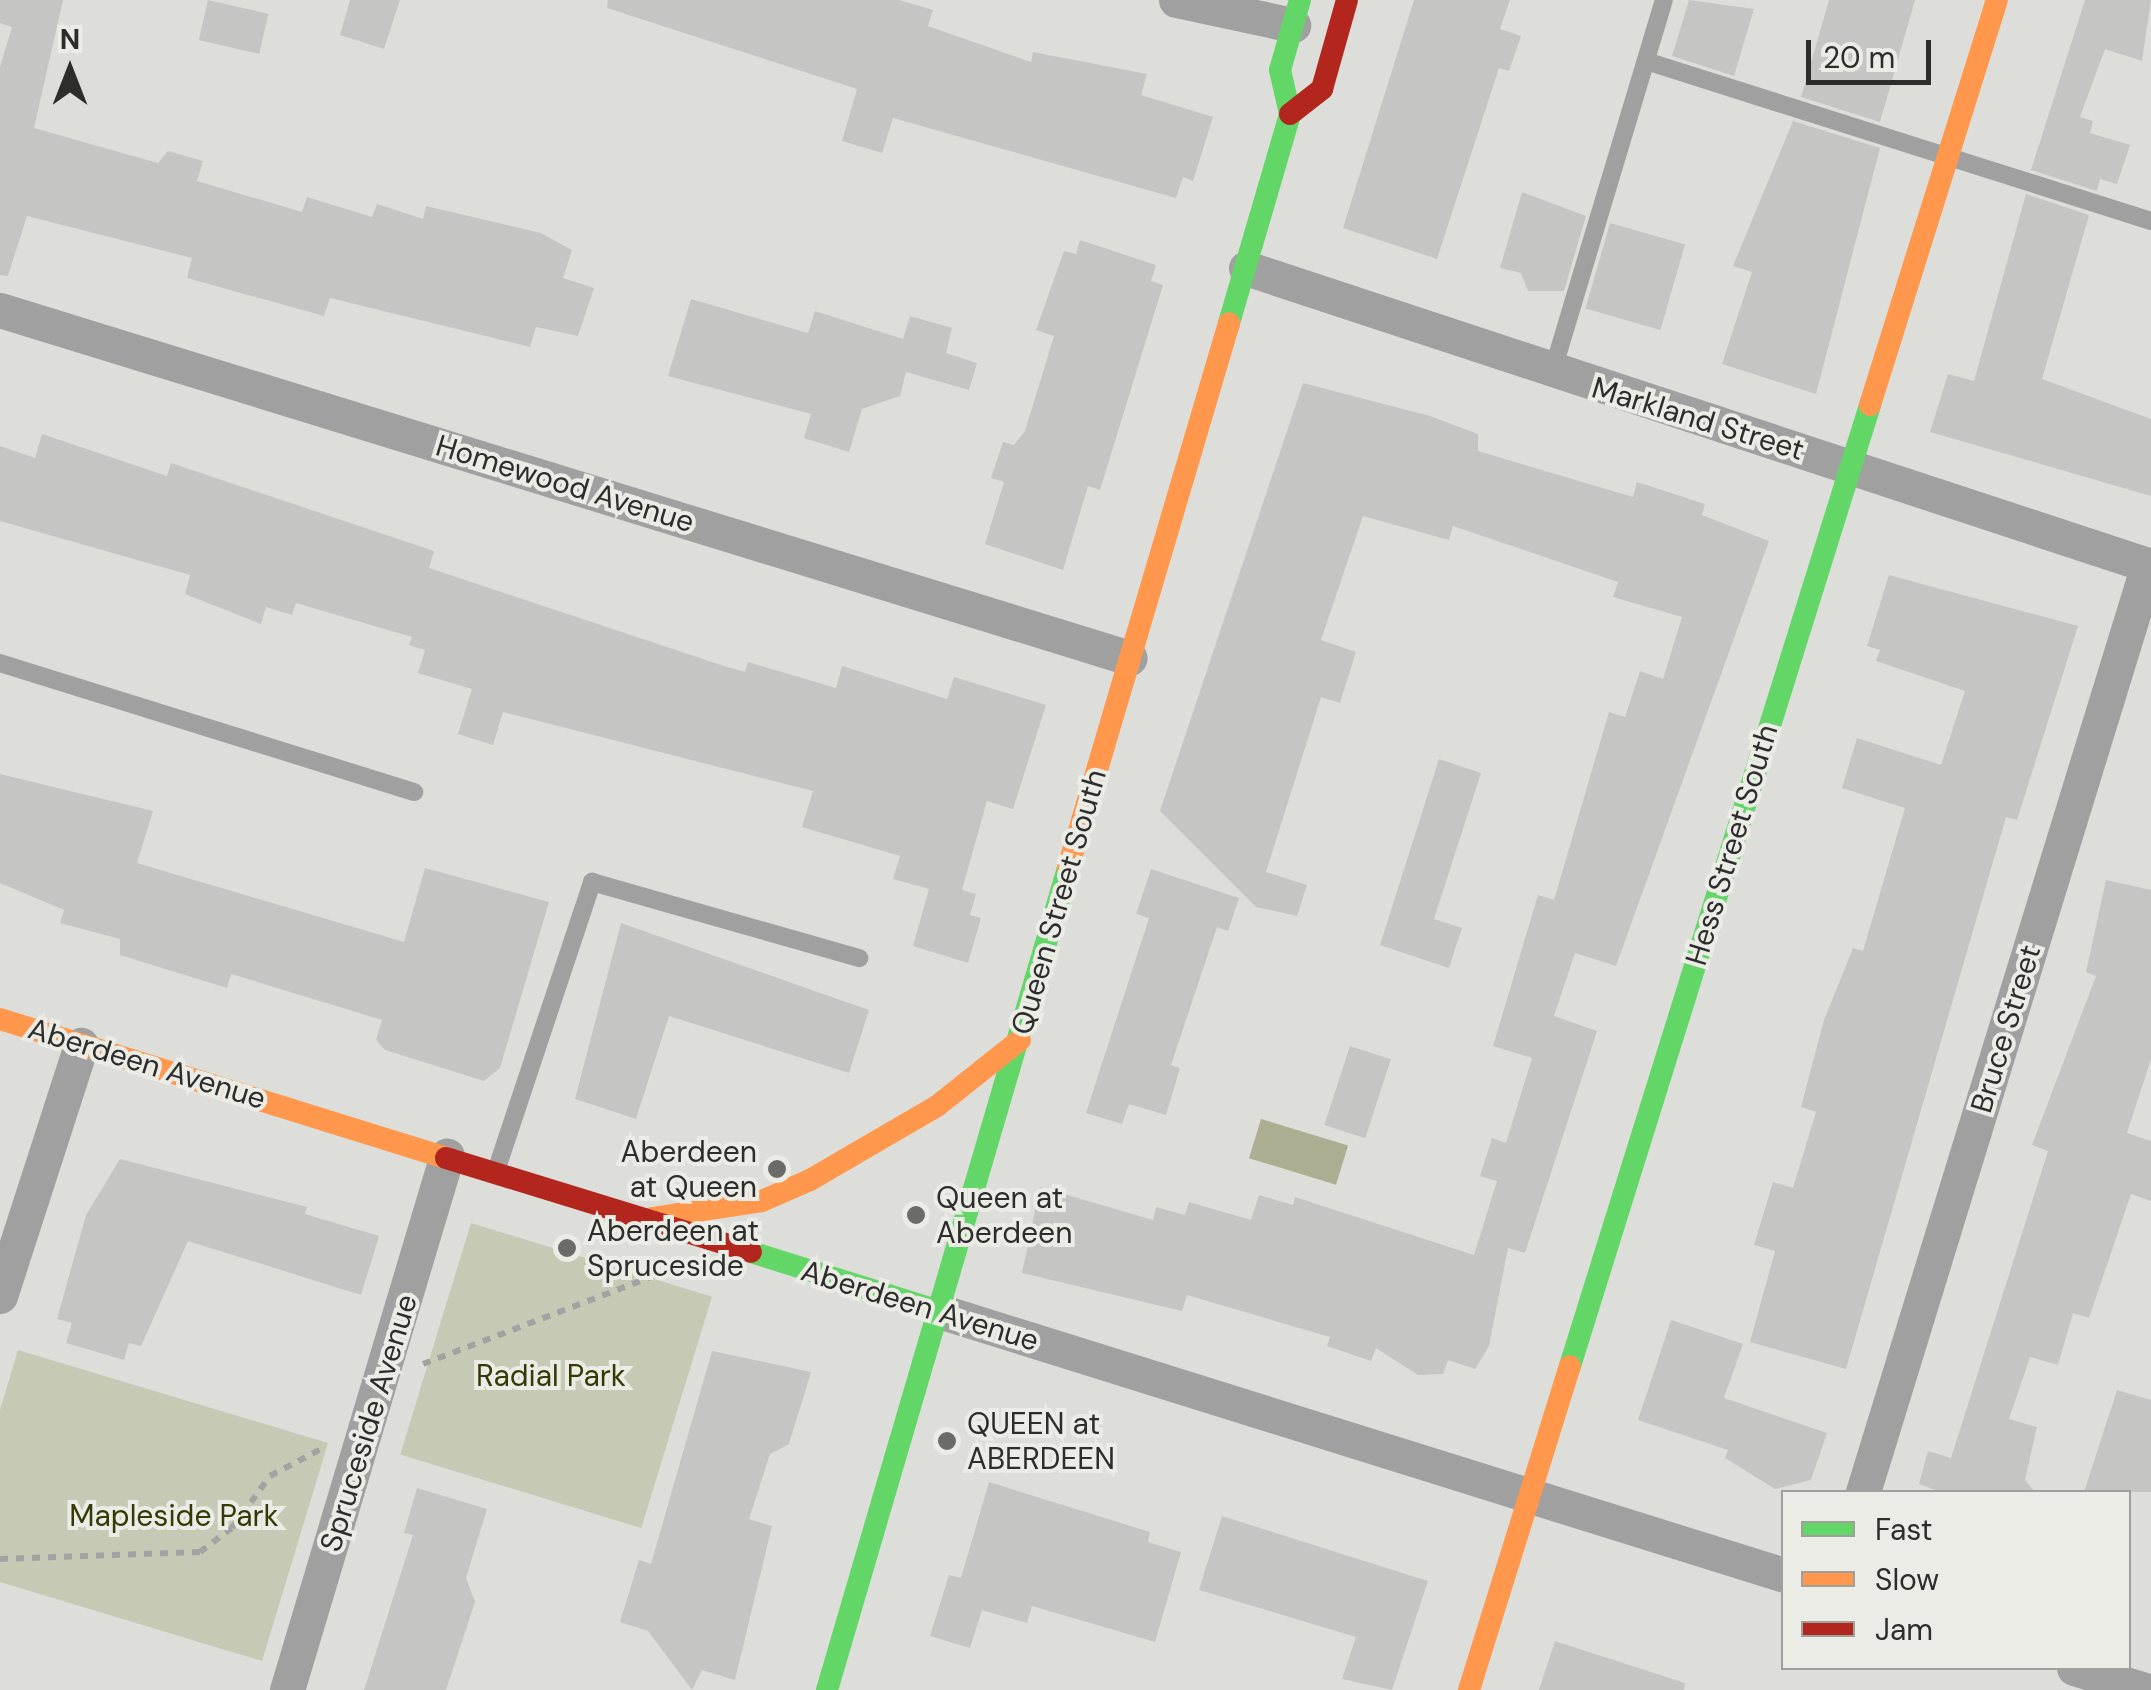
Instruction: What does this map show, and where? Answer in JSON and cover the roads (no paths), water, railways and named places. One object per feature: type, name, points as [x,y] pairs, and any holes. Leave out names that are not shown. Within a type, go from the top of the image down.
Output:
[{"type":"main road","name":"Queen Street South","points":[[1290,114],[1322,88],[1347,0]]},
{"type":"main road","name":"Hess Street South","points":[[1469,1690],[1997,0]]},
{"type":"main road","name":"Queen Street South","points":[[828,1690],[1290,114],[1280,70],[1297,13]]},
{"type":"main road","name":"Aberdeen Avenue","points":[[0,1019],[939,1311]]},
{"type":"main road","points":[[639,1220],[762,1201],[810,1180],[937,1106],[1020,1040]]},
{"type":"street","points":[[1176,0],[1297,13]]},
{"type":"street","name":"Markland Street","points":[[1246,268],[1552,374],[1850,466],[2150,565]]},
{"type":"street","name":"Homewood Avenue","points":[[0,310],[1130,658]]},
{"type":"street","name":"Bruce Street","points":[[1863,1490],[2150,565]]},
{"type":"street","points":[[0,1296],[80,1044]]},
{"type":"street","name":"Spruceside Avenue","points":[[287,1690],[385,1378],[447,1155]]},
{"type":"street","name":"Aberdeen Avenue","points":[[939,1311],[1781,1573]]},
{"type":"street","points":[[2080,1670],[2145,1690]]},
{"type":"lane","points":[[1552,374],[1664,0]]},
{"type":"lane","points":[[1646,61],[1950,154],[2151,221]]},
{"type":"lane","points":[[0,663],[414,792]]},
{"type":"lane","points":[[496,1171],[592,882],[859,958]]},
{"type":"place","name":"Aberdeen at Queen","points":[[777,1169]]},
{"type":"place","name":"Queen at Aberdeen","points":[[916,1215]]},
{"type":"place","name":"Aberdeen at Spruceside","points":[[567,1248]]},
{"type":"place","name":"QUEEN at ABERDEEN","points":[[947,1441]]},
{"type":"park label","name":"Radial Park","points":[[551,1376]]},
{"type":"park label","name":"Mapleside Park","points":[[174,1516]]}]
